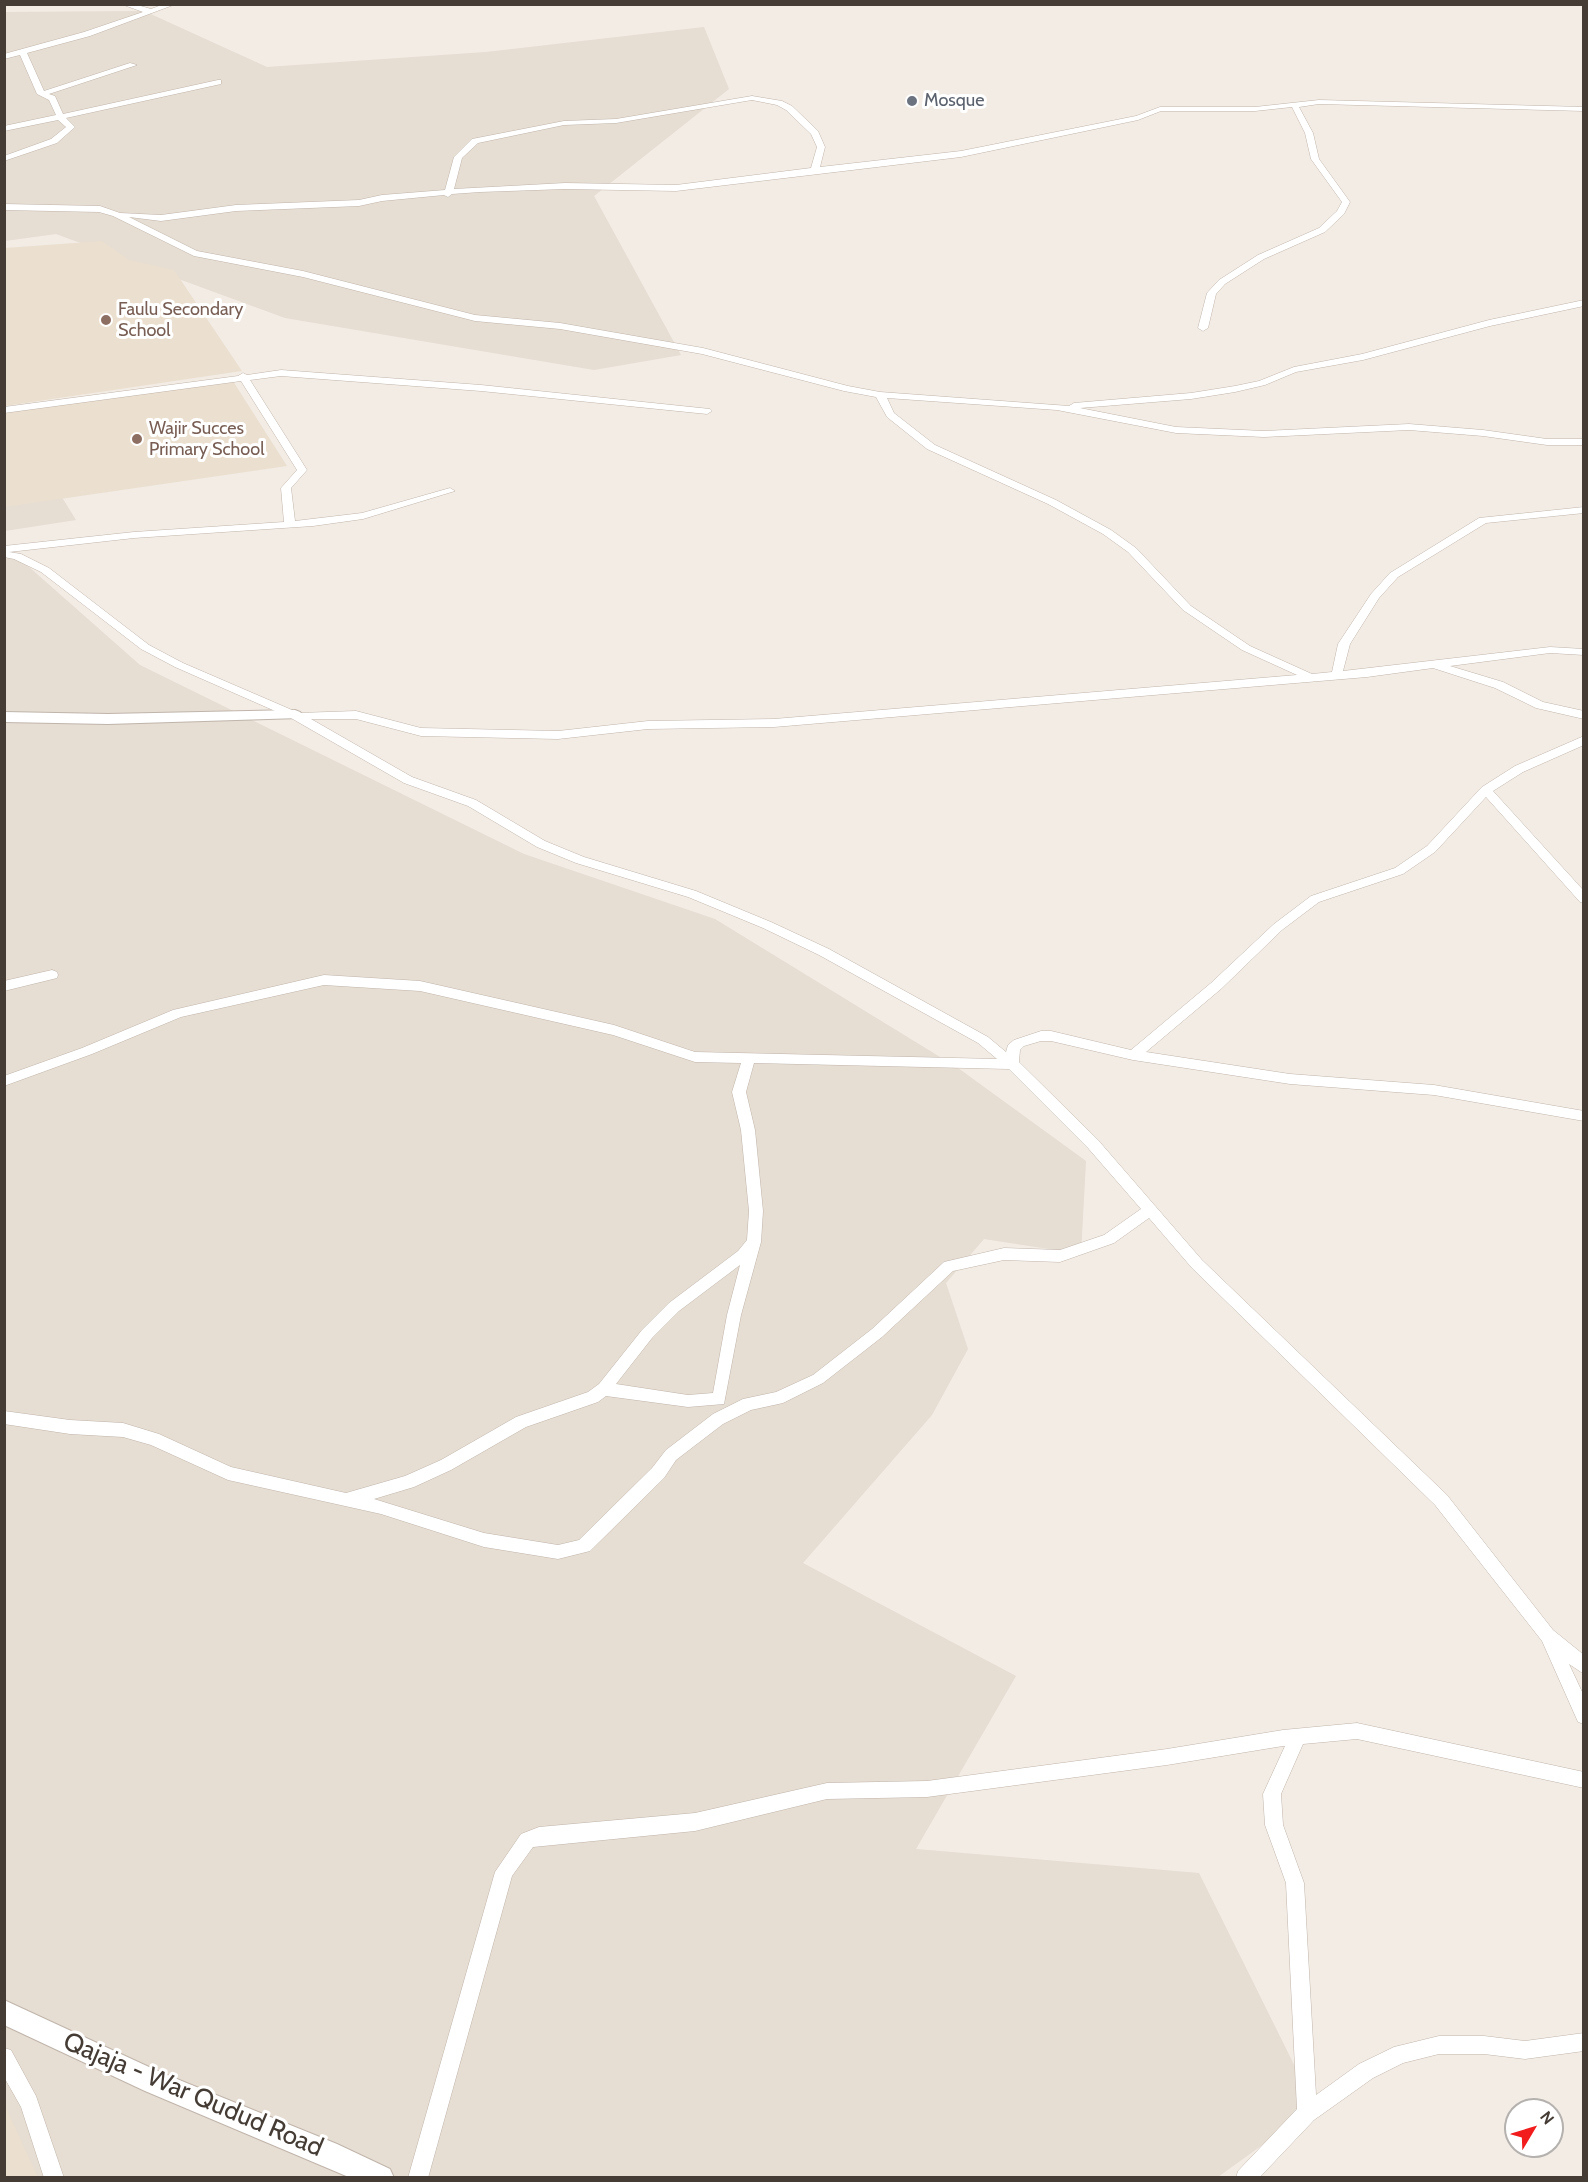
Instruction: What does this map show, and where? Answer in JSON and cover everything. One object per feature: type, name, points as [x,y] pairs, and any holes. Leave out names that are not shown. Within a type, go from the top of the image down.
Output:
[{"type":"street","points":[[124,4],[151,12]]},
{"type":"street","points":[[4,57],[173,4]]},
{"type":"street","points":[[4,159],[63,136],[69,131],[71,124],[61,118],[52,98],[41,94],[23,52]]},
{"type":"street","points":[[41,94],[133,65]]},
{"type":"street","points":[[4,129],[218,82]]},
{"type":"street","points":[[448,194],[458,157],[476,141],[564,123],[616,121],[736,99],[752,98],[779,103],[789,108],[815,133],[821,147],[815,171]]},
{"type":"street","points":[[4,207],[79,207],[116,214],[161,218],[236,208],[359,203],[382,198],[448,194],[480,189],[565,186],[676,188],[961,154],[1138,118],[1160,109],[1255,109],[1294,104],[1381,103],[1584,109]]},
{"type":"street","points":[[1203,328],[1212,293],[1222,282],[1261,257],[1322,230],[1341,212],[1346,202],[1315,159],[1309,133],[1294,104]]},
{"type":"street","points":[[116,214],[194,253],[303,274],[476,318],[560,326],[703,351],[847,389],[880,395],[1057,407],[1176,430],[1264,434],[1409,427],[1548,442],[1584,442]]},
{"type":"street","points":[[1057,407],[1191,396],[1235,389],[1262,383],[1294,370],[1363,357],[1490,323],[1584,303]]},
{"type":"street","points":[[4,410],[243,376],[309,374],[707,411]]},
{"type":"street","points":[[243,376],[302,470],[286,488],[290,525]]},
{"type":"street","points":[[880,395],[890,415],[931,447],[1052,502],[1107,532],[1132,550],[1187,608],[1246,648],[1309,677]]},
{"type":"street","points":[[4,549],[134,535],[290,525],[363,516],[450,491]]},
{"type":"street","points":[[1337,675],[1344,644],[1375,597],[1394,576],[1483,520],[1584,510]]},
{"type":"street","points":[[4,554],[17,556],[45,570],[145,647],[179,665],[295,715],[408,780],[472,803],[541,844],[580,860],[692,894],[824,952],[983,1040],[1012,1064],[1093,1144],[1197,1264],[1441,1500],[1547,1635],[1584,1666]]},
{"type":"street","points":[[4,717],[108,719],[356,715],[420,732],[558,735],[648,725],[785,722],[1337,675],[1550,650],[1584,652]]},
{"type":"street","points":[[1412,666],[1444,668],[1499,685],[1540,705],[1584,715]]},
{"type":"street","points":[[1133,1055],[1216,986],[1278,927],[1315,899],[1399,871],[1431,849],[1486,790],[1519,769],[1584,740]]},
{"type":"street","points":[[1486,790],[1578,886],[1584,899]]},
{"type":"street","points":[[4,986],[52,975]]},
{"type":"street","points":[[4,1081],[87,1051],[178,1013],[324,980],[420,986],[614,1030],[695,1057],[1012,1064]]},
{"type":"street","points":[[1012,1064],[1013,1048],[1041,1036],[1133,1055],[1290,1079],[1479,1096],[1584,1116]]},
{"type":"street","points":[[719,1399],[734,1315],[754,1242],[756,1211],[748,1130],[739,1092],[749,1058]]},
{"type":"street","points":[[4,1418],[70,1427],[123,1430],[154,1439],[228,1473],[381,1506],[484,1540],[558,1552],[584,1546],[658,1473],[671,1455],[718,1419],[748,1404],[777,1398],[818,1378],[877,1333],[949,1266],[1004,1254],[1060,1256],[1108,1239],[1150,1210]]},
{"type":"street","points":[[346,1500],[408,1482],[446,1465],[521,1422],[592,1396],[604,1389],[653,1327],[674,1307],[743,1255],[754,1242]]},
{"type":"street","points":[[604,1389],[688,1401],[719,1399],[748,1404]]},
{"type":"street","points":[[1547,1635],[1584,1716]]},
{"type":"street","points":[[418,2178],[504,1872],[527,1840],[539,1836],[694,1822],[827,1791],[927,1789],[1298,1736],[1357,1731],[1584,1780]]},
{"type":"street","points":[[1298,1736],[1272,1794],[1274,1825],[1295,1883],[1307,2113]]},
{"type":"street","name":"Qajaja - War Qudud Road","points":[[4,2012],[154,2082],[328,2153],[381,2178]]},
{"type":"street","points":[[1245,2178],[1307,2113],[1366,2071],[1401,2054],[1439,2045],[1484,2045],[1525,2050],[1584,2042]]},
{"type":"street","points":[[4,2056],[29,2103],[54,2178]]},
{"type":"shaded area","points":[[144,11],[267,67],[486,52],[704,27],[729,89],[594,196],[681,355],[594,370],[285,318],[56,234],[5,241],[4,12]]},
{"type":"shaded area","name":"Faulu Secondary School","points":[[102,241],[129,260],[174,270],[242,371],[5,406],[5,248]]},
{"type":"shaded area","name":"Wajir Succes Primary School","points":[[231,378],[287,466],[5,507],[4,411]]},
{"type":"shaded area","points":[[5,428],[27,441],[76,520],[5,531]]},
{"type":"shaded area","points":[[5,555],[20,559],[140,665],[524,854],[715,919],[958,1068],[1086,1161],[1081,1254],[984,1239],[946,1283],[968,1349],[932,1415],[803,1563],[1016,1676],[916,1849],[1199,1873],[1315,2107],[1218,2177],[5,2178]]},
{"type":"shaded area","points":[[4,2103],[31,2162],[38,2177],[5,2177]]},
{"type":"place","name":"Mosque","points":[[912,101]]},
{"type":"place","name":"Faulu Secondary School","points":[[106,320]]},
{"type":"place","name":"Wajir Succes Primary School","points":[[137,439]]}]
